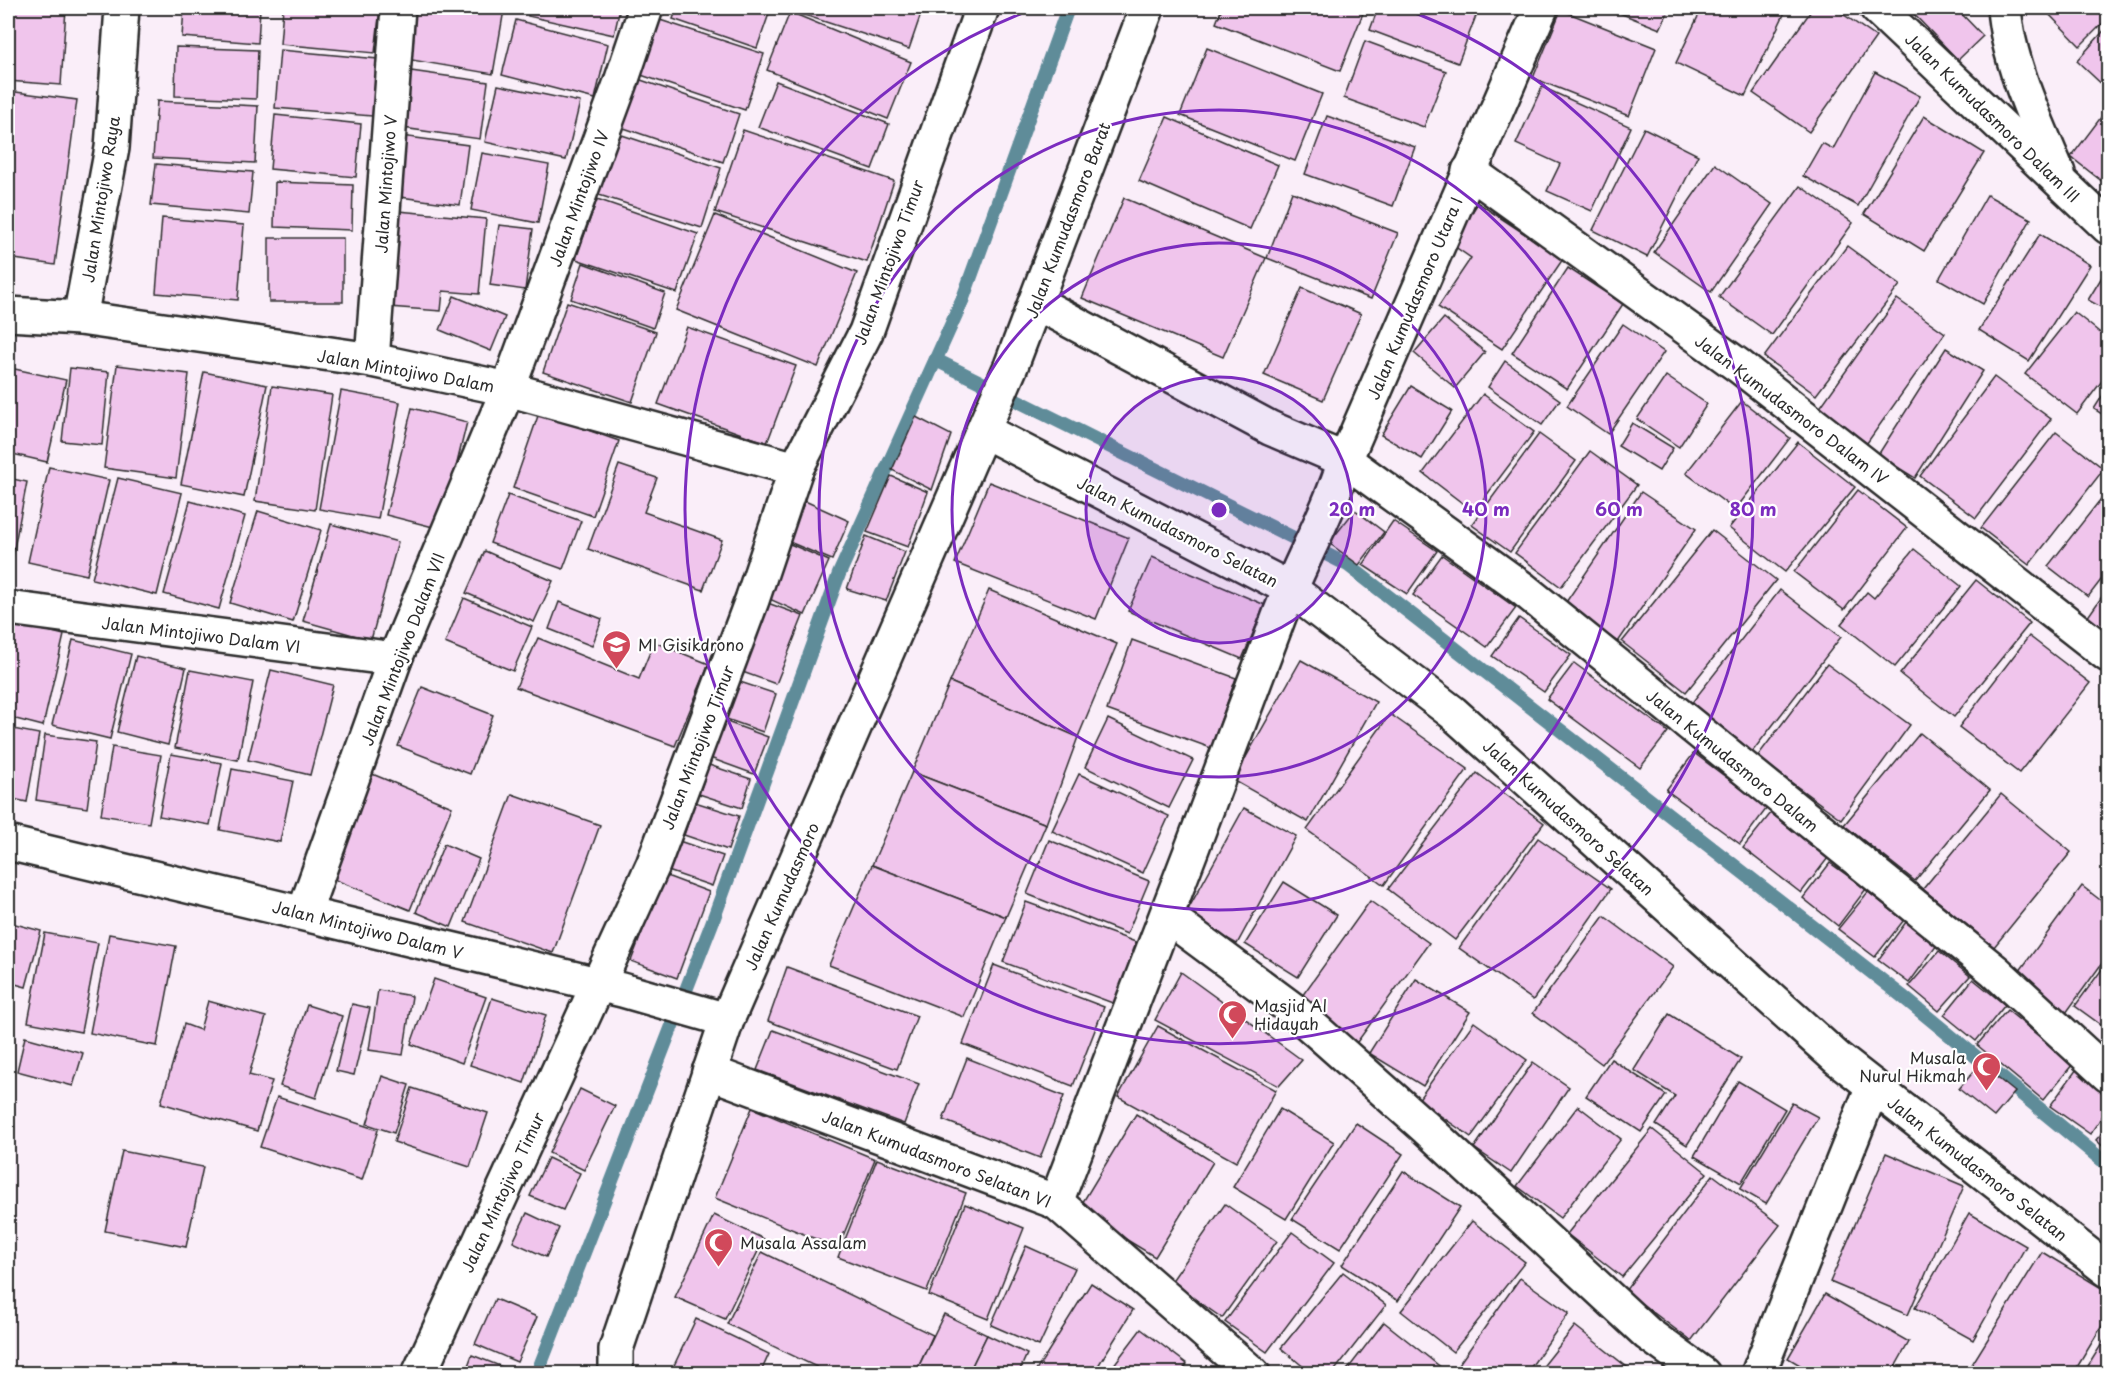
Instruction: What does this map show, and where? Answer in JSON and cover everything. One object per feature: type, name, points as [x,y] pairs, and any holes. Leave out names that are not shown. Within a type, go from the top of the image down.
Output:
[{"type":"street","name":"Jalan Mintojiwo Raya","points":[[80,318],[112,148],[122,8]]},
{"type":"street","name":"Jalan Mintojiwo V","points":[[372,360],[398,8]]},
{"type":"street","name":"Jalan Mintojiwo IV","points":[[508,388],[621,82],[645,8]]},
{"type":"street","name":"Jalan Mintojiwo Timur","points":[[419,1374],[653,865],[752,600],[796,469],[866,333],[982,8]]},
{"type":"street","name":"Jalan Kumudasmoro Barat","points":[[987,423],[1037,303],[1147,8]]},
{"type":"street","name":"Jalan Kumudasmoro Utara I","points":[[1056,1202],[1168,917],[1295,576],[1341,473],[1468,171],[1541,8]]},
{"type":"street","name":"Jalan Kumudasmoro Dalam III","points":[[1877,8],[2109,227]]},
{"type":"street","points":[[2004,8],[2005,26],[2032,111],[2062,184]]},
{"type":"street","name":"Jalan Kumudasmoro Dalam IV","points":[[1468,171],[1739,366],[2109,655]]},
{"type":"street","name":"Jalan Kumudasmoro Dalam","points":[[1037,303],[1270,428],[1523,589],[1995,971],[2109,1075]]},
{"type":"street","name":"Jalan Mintojiwo Dalam","points":[[9,314],[80,318],[221,341],[372,360],[508,388],[796,469]]},
{"type":"street","name":"Jalan Mintojiwo Dalam VII","points":[[304,913],[395,659],[508,388]]},
{"type":"street","name":"Jalan Kumudasmoro Selatan","points":[[987,423],[1295,576],[1452,712],[1837,1058],[2109,1270]]},
{"type":"street","name":"Jalan Kumudasmoro","points":[[616,1374],[616,1349],[727,1020],[987,423]]},
{"type":"street","name":"Jalan Mintojiwo Dalam VI","points":[[8,608],[395,659]]},
{"type":"street","name":"Jalan Mintojiwo Dalam V","points":[[8,843],[597,984],[727,1020]]},
{"type":"street","points":[[1168,917],[1292,1009],[1426,1128],[1648,1334],[1703,1374]]},
{"type":"street","name":"Jalan Kumudasmoro Selatan VI","points":[[709,1072],[1056,1202],[1253,1374]]},
{"type":"street","points":[[1758,1374],[1873,1086]]},
{"type":"building","points":[[8,8],[66,8],[61,85],[8,81]]},
{"type":"building","points":[[184,8],[260,8],[258,43],[182,37]]},
{"type":"building","points":[[283,8],[380,8],[375,53],[280,44]]},
{"type":"building","points":[[415,8],[504,10],[493,74],[406,59]]},
{"type":"building","points":[[530,8],[620,8],[614,35],[528,16]]},
{"type":"building","points":[[677,8],[771,8],[757,48],[673,19]]},
{"type":"building","points":[[796,8],[923,8],[909,49],[795,12]]},
{"type":"building","points":[[1222,8],[1365,8],[1340,71],[1216,23]]},
{"type":"building","points":[[1378,8],[1479,8],[1458,63],[1370,30]]},
{"type":"building","points":[[1607,8],[1670,8],[1660,29]]},
{"type":"building","points":[[1702,8],[1787,8],[1745,96],[1676,63]]},
{"type":"building","points":[[1813,8],[1834,8],[1876,37],[1809,132],[1753,93]]},
{"type":"building","points":[[1908,8],[1956,8],[1983,36],[1958,60]]},
{"type":"building","points":[[2043,8],[2108,8],[2108,18],[2080,46]]},
{"type":"building","points":[[1561,10],[1656,48],[1629,116],[1533,78]]},
{"type":"building","points":[[790,12],[911,62],[888,119],[767,70]]},
{"type":"building","points":[[516,20],[608,44],[595,99],[502,75]]},
{"type":"building","points":[[660,20],[764,54],[745,110],[641,75]]},
{"type":"building","points":[[2108,26],[2108,90],[2077,61]]},
{"type":"building","points":[[1365,41],[1446,71],[1424,127],[1344,98]]},
{"type":"building","points":[[176,47],[258,50],[256,99],[175,96]]},
{"type":"building","points":[[1207,48],[1322,94],[1295,161],[1180,115]]},
{"type":"building","points":[[280,50],[378,59],[372,116],[275,108]]},
{"type":"building","points":[[411,71],[488,82],[480,139],[403,128]]},
{"type":"building","points":[[1875,72],[1920,96],[1858,206],[1803,176],[1822,143],[1833,149]]},
{"type":"building","points":[[638,79],[739,114],[723,162],[621,127]]},
{"type":"building","points":[[776,81],[889,124],[872,169],[758,127]]},
{"type":"building","points":[[498,85],[580,102],[566,160],[485,142]]},
{"type":"building","points":[[1542,87],[1631,127],[1592,211],[1547,191],[1560,164],[1516,144]]},
{"type":"building","points":[[8,91],[77,100],[55,265],[8,258]]},
{"type":"building","points":[[157,101],[258,106],[255,163],[153,158]]},
{"type":"building","points":[[2108,108],[2108,186],[2071,157]]},
{"type":"building","points":[[275,115],[361,124],[356,177],[270,169]]},
{"type":"building","points":[[1327,116],[1415,147],[1393,206],[1305,174]]},
{"type":"building","points":[[1924,116],[1984,153],[1924,251],[1864,214]]},
{"type":"building","points":[[1167,117],[1278,165],[1250,229],[1139,181]]},
{"type":"building","points":[[1644,128],[1698,155],[1647,257],[1593,230]]},
{"type":"building","points":[[743,130],[894,181],[867,262],[715,212]]},
{"type":"building","points":[[616,133],[721,168],[702,228],[596,194]]},
{"type":"building","points":[[401,136],[468,145],[460,205],[393,196]]},
{"type":"building","points":[[482,153],[549,165],[538,223],[471,210]]},
{"type":"building","points":[[156,164],[253,172],[249,214],[151,205]]},
{"type":"building","points":[[1715,164],[1772,204],[1711,292],[1654,252]]},
{"type":"building","points":[[275,182],[353,185],[352,230],[274,227]]},
{"type":"building","points":[[1800,186],[1853,223],[1772,335],[1719,297]]},
{"type":"building","points":[[1292,192],[1398,233],[1371,299],[1267,258]]},
{"type":"building","points":[[1987,195],[2031,219],[1983,304],[1939,279]]},
{"type":"building","points":[[1124,198],[1266,258],[1223,357],[1082,298]]},
{"type":"building","points":[[597,199],[698,234],[677,293],[576,259]]},
{"type":"building","points":[[1478,203],[1563,259],[1502,349],[1438,307],[1471,258],[1451,244]]},
{"type":"building","points":[[398,211],[486,219],[479,294],[443,291],[441,311],[389,307]]},
{"type":"building","points":[[715,215],[857,273],[818,367],[676,310]]},
{"type":"building","points":[[162,218],[244,225],[238,300],[156,293]]},
{"type":"building","points":[[499,225],[533,229],[525,290],[490,285]]},
{"type":"building","points":[[2040,234],[2090,265],[2029,361],[1979,330]]},
{"type":"building","points":[[269,238],[343,238],[343,302],[269,302]]},
{"type":"building","points":[[1847,246],[1900,285],[1816,395],[1764,357]]},
{"type":"building","points":[[583,263],[665,293],[653,328],[571,299]]},
{"type":"building","points":[[2108,267],[2108,311],[2088,300]]},
{"type":"building","points":[[1568,268],[1623,304],[1567,389],[1512,353]]},
{"type":"building","points":[[1302,288],[1361,314],[1323,400],[1264,375]]},
{"type":"building","points":[[454,296],[505,317],[491,351],[440,330]]},
{"type":"building","points":[[1897,299],[1945,333],[1867,443],[1819,409]]},
{"type":"building","points":[[567,302],[656,332],[632,402],[543,372]]},
{"type":"building","points":[[2074,312],[2108,339],[2108,373],[2077,414],[2025,374]]},
{"type":"building","points":[[1444,318],[1485,352],[1455,388],[1414,353]]},
{"type":"building","points":[[1623,324],[1664,352],[1608,434],[1567,406]]},
{"type":"building","points":[[687,327],[796,366],[767,443],[658,404]]},
{"type":"building","points":[[1946,348],[1983,371],[1915,478],[1878,455]]},
{"type":"building","points":[[1505,361],[1560,400],[1542,425],[1488,387]]},
{"type":"building","points":[[117,365],[189,374],[176,478],[104,468]]},
{"type":"building","points":[[10,368],[66,380],[47,462],[8,453]]},
{"type":"building","points":[[70,368],[109,372],[102,445],[62,441]]},
{"type":"building","points":[[204,372],[267,385],[244,497],[181,484]]},
{"type":"building","points":[[1666,376],[1707,404],[1679,447],[1637,419]]},
{"type":"building","points":[[1994,377],[2051,419],[1976,518],[1920,476]]},
{"type":"building","points":[[272,386],[332,395],[315,510],[255,501]]},
{"type":"building","points":[[1411,386],[1452,411],[1422,459],[1381,435]]},
{"type":"building","points":[[2108,387],[2108,418],[2094,409]]},
{"type":"building","points":[[341,391],[400,402],[378,519],[319,509]]},
{"type":"building","points":[[1483,394],[1534,432],[1474,512],[1423,473]]},
{"type":"building","points":[[1742,401],[1790,438],[1735,510],[1686,473]]},
{"type":"building","points":[[412,408],[467,422],[441,529],[386,515]]},
{"type":"building","points":[[539,413],[619,441],[593,516],[513,488]]},
{"type":"building","points":[[916,417],[951,435],[932,490],[892,470]]},
{"type":"building","points":[[1632,423],[1673,448],[1659,471],[1618,446]]},
{"type":"building","points":[[2056,432],[2104,469],[2029,565],[1981,528]]},
{"type":"building","points":[[1539,434],[1576,461],[1510,552],[1472,525]]},
{"type":"building","points":[[1798,442],[1855,487],[1785,572],[1729,528]]},
{"type":"building","points":[[1590,451],[1637,485],[1561,587],[1515,553]]},
{"type":"building","points":[[619,465],[657,478],[644,512],[722,540],[703,590],[588,549]]},
{"type":"building","points":[[49,467],[109,480],[87,575],[28,562]]},
{"type":"building","points":[[891,476],[928,492],[908,547],[867,532]]},
{"type":"building","points":[[8,478],[27,482],[11,564],[8,564]]},
{"type":"building","points":[[118,478],[182,493],[157,595],[92,579]]},
{"type":"building","points":[[989,482],[1129,538],[1096,619],[955,563]]},
{"type":"building","points":[[1858,490],[1907,528],[1844,610],[1794,572]]},
{"type":"building","points":[[2108,490],[2108,571],[2088,597],[2048,566]]},
{"type":"building","points":[[1641,492],[1696,529],[1618,642],[1564,605]]},
{"type":"building","points":[[508,495],[581,521],[563,569],[490,543]]},
{"type":"building","points":[[190,501],[245,516],[219,609],[164,594]]},
{"type":"building","points":[[805,501],[849,521],[832,560],[787,541]]},
{"type":"building","points":[[1355,510],[1384,532],[1359,565],[1329,543]]},
{"type":"building","points":[[258,511],[321,530],[293,622],[230,603]]},
{"type":"building","points":[[1393,521],[1437,551],[1407,594],[1363,565]]},
{"type":"building","points":[[331,524],[398,542],[371,640],[303,621]]},
{"type":"building","points":[[1712,530],[1776,580],[1686,692],[1622,642]]},
{"type":"building","points":[[866,536],[905,552],[886,601],[847,589]]},
{"type":"building","points":[[790,544],[829,561],[805,615],[765,597]]},
{"type":"building","points":[[1914,549],[1961,586],[1895,667],[1841,624],[1867,592],[1874,598]]},
{"type":"building","points":[[485,551],[553,581],[534,622],[466,593]]},
{"type":"building","points":[[1442,555],[1516,608],[1487,647],[1413,595]]},
{"type":"building","points":[[1152,557],[1265,605],[1242,659],[1128,611]]},
{"type":"building","points":[[1976,580],[2030,623],[1954,717],[1900,674]]},
{"type":"building","points":[[2108,588],[2108,634],[2087,618]]},
{"type":"building","points":[[989,590],[1117,644],[1078,737],[950,682]]},
{"type":"building","points":[[1780,590],[1841,637],[1752,752],[1690,705]]},
{"type":"building","points":[[464,598],[532,627],[513,671],[445,643]]},
{"type":"building","points":[[559,602],[602,619],[592,646],[549,629]]},
{"type":"building","points":[[765,602],[803,616],[776,684],[737,670]]},
{"type":"building","points":[[1519,618],[1571,655],[1544,692],[1492,656]]},
{"type":"building","points":[[8,621],[64,635],[43,726],[8,717]]},
{"type":"building","points":[[2029,636],[2090,683],[2019,773],[1959,727]]},
{"type":"building","points":[[538,638],[639,679],[654,642],[709,664],[675,746],[516,687]]},
{"type":"building","points":[[73,640],[131,654],[110,739],[52,725]]},
{"type":"building","points":[[1132,640],[1236,678],[1211,748],[1107,710]]},
{"type":"building","points":[[136,656],[186,668],[168,745],[117,732]]},
{"type":"building","points":[[1301,660],[1376,702],[1308,822],[1233,780]]},
{"type":"building","points":[[1574,663],[1668,732],[1640,768],[1547,699]]},
{"type":"building","points":[[1827,664],[1910,725],[1841,819],[1757,757]]},
{"type":"building","points":[[190,670],[253,682],[238,760],[175,748]]},
{"type":"building","points":[[271,670],[333,685],[310,775],[248,760]]},
{"type":"building","points":[[734,680],[776,694],[763,732],[721,717]]},
{"type":"building","points":[[950,682],[1078,737],[1046,824],[912,772]]},
{"type":"building","points":[[422,687],[493,715],[470,774],[398,746]]},
{"type":"building","points":[[1390,714],[1468,769],[1384,885],[1307,830]]},
{"type":"building","points":[[1108,719],[1193,760],[1169,808],[1085,767]]},
{"type":"building","points":[[724,721],[768,737],[754,774],[710,758]]},
{"type":"building","points":[[8,728],[39,734],[27,802],[8,798]]},
{"type":"building","points":[[1920,733],[1990,790],[1915,881],[1844,825]]},
{"type":"building","points":[[45,735],[96,742],[87,808],[36,800]]},
{"type":"building","points":[[112,747],[161,755],[149,823],[101,815]]},
{"type":"building","points":[[1694,753],[1767,808],[1740,844],[1666,790]]},
{"type":"building","points":[[171,754],[222,763],[210,825],[159,816]]},
{"type":"building","points":[[709,765],[751,779],[742,808],[699,794]]},
{"type":"building","points":[[232,769],[293,781],[280,842],[220,830]]},
{"type":"building","points":[[365,771],[452,807],[410,910],[323,875]]},
{"type":"building","points":[[912,772],[1046,824],[1006,917],[872,865]]},
{"type":"building","points":[[1477,773],[1544,823],[1455,940],[1388,889]]},
{"type":"building","points":[[1079,774],[1169,816],[1143,873],[1052,831]]},
{"type":"building","points":[[512,794],[600,825],[553,953],[465,922]]},
{"type":"building","points":[[2001,794],[2071,852],[1994,947],[1923,889]]},
{"type":"building","points":[[695,802],[739,816],[728,850],[684,835]]},
{"type":"building","points":[[1244,808],[1296,836],[1237,944],[1185,915]]},
{"type":"building","points":[[1771,813],[1828,858],[1801,893],[1743,848]]},
{"type":"building","points":[[1538,838],[1611,889],[1533,1000],[1459,948]]},
{"type":"building","points":[[1049,840],[1149,881],[1127,934],[1027,894]]},
{"type":"building","points":[[679,841],[723,856],[712,886],[668,871]]},
{"type":"building","points":[[444,844],[479,859],[451,927],[416,912]]},
{"type":"building","points":[[1830,863],[1866,889],[1838,926],[1803,898]]},
{"type":"building","points":[[872,865],[1006,917],[964,1017],[829,965]]},
{"type":"building","points":[[664,875],[709,892],[677,978],[631,961]]},
{"type":"building","points":[[1284,882],[1337,915],[1298,977],[1245,944]]},
{"type":"building","points":[[2082,886],[2108,906],[2108,955],[2066,1013],[2016,976]]},
{"type":"building","points":[[1868,892],[1904,920],[1875,957],[1838,929]]},
{"type":"building","points":[[1370,901],[1429,943],[1355,1045],[1297,1003]]},
{"type":"building","points":[[1026,902],[1141,944],[1118,1005],[1003,962]]},
{"type":"building","points":[[1604,916],[1673,967],[1602,1064],[1533,1013]]},
{"type":"building","points":[[8,922],[41,931],[26,987],[8,982]]},
{"type":"building","points":[[1906,922],[1937,945],[1909,983],[1878,960]]},
{"type":"building","points":[[45,933],[98,943],[81,1032],[28,1022]]},
{"type":"building","points":[[109,934],[176,946],[157,1046],[90,1033]]},
{"type":"building","points":[[1939,951],[1970,976],[1939,1011],[1909,986]]},
{"type":"building","points":[[2108,961],[2108,1030],[2075,1006]]},
{"type":"building","points":[[994,965],[1104,1007],[1073,1086],[963,1044]]},
{"type":"building","points":[[787,967],[917,1016],[897,1069],[768,1021]]},
{"type":"building","name":"Masjid Al Hidayah","points":[[1181,972],[1302,1060],[1279,1086],[1155,1020]]},
{"type":"building","points":[[434,979],[486,997],[462,1063],[411,1044]]},
{"type":"building","points":[[1416,979],[1470,1012],[1423,1086],[1369,1053]]},
{"type":"building","points":[[1973,979],[2005,1005],[1976,1041],[1944,1015]]},
{"type":"building","points":[[378,990],[412,996],[403,1055],[369,1050]]},
{"type":"building","points":[[492,998],[546,1015],[524,1083],[470,1065]]},
{"type":"building","points":[[208,1001],[266,1017],[249,1075],[272,1081],[257,1131],[161,1103],[184,1024],[200,1030]]},
{"type":"building","points":[[352,1004],[370,1008],[354,1075],[336,1071]]},
{"type":"building","points":[[307,1005],[342,1016],[316,1098],[280,1086]]},
{"type":"building","points":[[2007,1010],[2073,1064],[2043,1100],[1977,1045]]},
{"type":"building","points":[[1669,1014],[1741,1059],[1687,1145],[1656,1125],[1675,1096],[1634,1070]]},
{"type":"building","points":[[1474,1022],[1527,1060],[1471,1137],[1418,1100]]},
{"type":"building","points":[[1158,1026],[1276,1090],[1236,1162],[1118,1097]]},
{"type":"building","points":[[773,1030],[919,1084],[904,1124],[757,1070]]},
{"type":"building","points":[[25,1037],[83,1053],[73,1086],[17,1071]]},
{"type":"building","points":[[967,1058],[1064,1096],[1040,1158],[943,1120]]},
{"type":"building","points":[[1611,1059],[1666,1095],[1641,1132],[1586,1096]]},
{"type":"building","points":[[1533,1062],[1569,1087],[1511,1173],[1474,1148]]},
{"type":"building","name":"Musala Nurul Hikmah","points":[[1980,1064],[2015,1092],[1994,1117],[1959,1089]]},
{"type":"building","points":[[2079,1066],[2108,1087],[2108,1108],[2090,1134],[2050,1106]]},
{"type":"building","points":[[382,1076],[409,1085],[394,1133],[367,1124]]},
{"type":"building","points":[[1738,1081],[1785,1109],[1741,1183],[1694,1156]]},
{"type":"building","points":[[412,1088],[488,1113],[470,1167],[394,1142]]},
{"type":"building","points":[[580,1089],[615,1106],[584,1170],[549,1153]]},
{"type":"building","points":[[277,1097],[378,1130],[362,1180],[260,1147]]},
{"type":"building","points":[[1792,1103],[1818,1117],[1766,1204],[1740,1189]]},
{"type":"building","points":[[1578,1106],[1621,1139],[1560,1218],[1517,1186]]},
{"type":"building","points":[[752,1108],[875,1159],[838,1248],[715,1198]]},
{"type":"building","points":[[1280,1109],[1334,1142],[1286,1219],[1233,1187]]},
{"type":"building","points":[[1136,1114],[1213,1162],[1155,1257],[1078,1210]]},
{"type":"building","points":[[1356,1123],[1403,1154],[1340,1249],[1292,1219]]},
{"type":"building","points":[[2108,1126],[2108,1151],[2096,1140]]},
{"type":"building","points":[[1652,1129],[1707,1173],[1622,1277],[1567,1234]]},
{"type":"building","points":[[122,1151],[203,1167],[186,1247],[105,1231]]},
{"type":"building","points":[[1886,1153],[1964,1186],[1908,1315],[1830,1282]]},
{"type":"building","points":[[548,1158],[580,1173],[563,1210],[530,1196]]},
{"type":"building","points":[[877,1159],[966,1193],[927,1291],[838,1257]]},
{"type":"building","points":[[1403,1171],[1460,1207],[1398,1301],[1342,1265]]},
{"type":"building","points":[[1713,1175],[1780,1225],[1691,1341],[1625,1291]]},
{"type":"building","points":[[965,1204],[1024,1228],[988,1319],[929,1295]]},
{"type":"building","points":[[1225,1204],[1277,1241],[1222,1318],[1171,1282]]},
{"type":"building","points":[[527,1213],[559,1228],[546,1257],[513,1242]]},
{"type":"building","points":[[1969,1213],[2026,1246],[1973,1340],[1915,1308]]},
{"type":"building","name":"Musala Assalam","points":[[714,1215],[764,1239],[725,1319],[675,1297]]},
{"type":"building","points":[[1472,1221],[1525,1262],[1453,1352],[1401,1311]]},
{"type":"building","points":[[1292,1232],[1334,1263],[1267,1352],[1225,1322]]},
{"type":"building","points":[[1026,1246],[1075,1268],[1039,1346],[991,1325]]},
{"type":"building","points":[[762,1252],[933,1335],[915,1374],[831,1374],[727,1324]]},
{"type":"building","points":[[2042,1252],[2108,1292],[2108,1316],[2073,1374],[1966,1374]]},
{"type":"building","points":[[1343,1272],[1386,1305],[1332,1374],[1312,1374],[1281,1348]]},
{"type":"building","points":[[1520,1278],[1569,1313],[1526,1374],[1464,1374],[1456,1368]]},
{"type":"building","points":[[1091,1283],[1133,1310],[1093,1374],[1034,1374]]},
{"type":"building","points":[[1825,1294],[1909,1342],[1891,1374],[1815,1374],[1788,1358]]},
{"type":"building","points":[[495,1299],[537,1317],[517,1362],[475,1344]]},
{"type":"building","points":[[944,1314],[987,1335],[968,1374],[915,1374]]},
{"type":"building","points":[[696,1319],[769,1354],[760,1374],[670,1374]]},
{"type":"building","points":[[1384,1322],[1443,1369],[1440,1374],[1344,1374]]},
{"type":"building","points":[[1575,1326],[1632,1371],[1630,1374],[1537,1374]]},
{"type":"building","points":[[1141,1329],[1187,1364],[1180,1374],[1107,1374]]},
{"type":"building","points":[[2108,1334],[2108,1374],[2083,1374]]},
{"type":"building","points":[[987,1335],[1027,1354],[1018,1374],[968,1374]]},
{"type":"building","points":[[472,1355],[520,1374],[465,1374]]},
{"type":"waterway","points":[[540,1366],[712,923],[839,574],[962,301],[1068,8]]},
{"type":"waterway","points":[[936,360],[1348,565],[1902,996],[2108,1165]]},
{"type":"place","name":"MI Gisikdrono","points":[[617,670]]},
{"type":"place","name":"Masjid Al Hidayah","points":[[1233,1040]]},
{"type":"place","name":"Musala Nurul Hikmah","points":[[1987,1092]]},
{"type":"place","name":"Musala Assalam","points":[[719,1268]]}]
